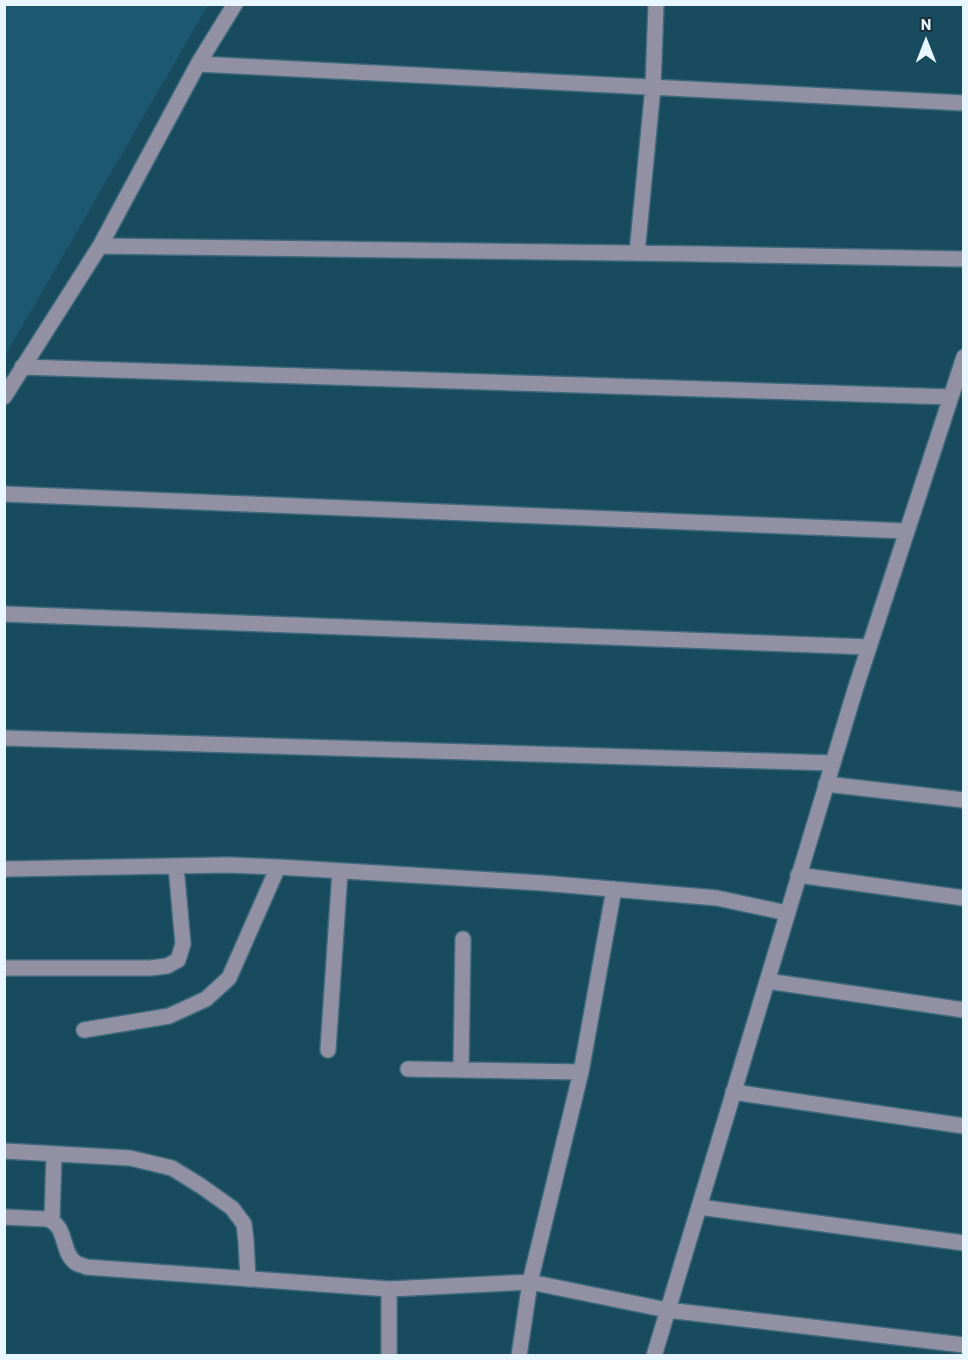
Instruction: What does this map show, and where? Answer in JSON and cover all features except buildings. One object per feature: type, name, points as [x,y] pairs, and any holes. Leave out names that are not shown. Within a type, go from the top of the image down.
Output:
[{"type":"street","points":[[4,397],[100,246],[198,64],[235,4]]},
{"type":"street","points":[[637,253],[653,87],[656,4]]},
{"type":"street","points":[[198,64],[963,103]]},
{"type":"street","points":[[100,246],[963,259]]},
{"type":"street","points":[[654,1356],[832,763],[951,396],[961,372],[963,357]]},
{"type":"street","points":[[22,368],[951,396]]},
{"type":"street","points":[[4,494],[907,531]]},
{"type":"street","points":[[4,614],[869,647]]},
{"type":"street","points":[[4,738],[832,763]]},
{"type":"street","points":[[826,784],[963,800]]},
{"type":"street","points":[[4,869],[228,865],[278,867],[542,883],[717,898],[787,913]]},
{"type":"street","points":[[4,968],[150,968],[167,966],[178,960],[183,944],[176,866]]},
{"type":"street","points":[[84,1030],[169,1016],[206,999],[229,978],[278,867]]},
{"type":"street","points":[[328,1050],[340,871]]},
{"type":"street","points":[[798,876],[963,898]]},
{"type":"street","points":[[519,1356],[530,1282],[581,1072],[614,889]]},
{"type":"street","points":[[461,1070],[463,939]]},
{"type":"street","points":[[766,981],[963,1010]]},
{"type":"street","points":[[408,1069],[581,1072]]},
{"type":"street","points":[[733,1092],[963,1126]]},
{"type":"street","points":[[4,1151],[130,1158],[172,1168],[232,1208],[244,1224],[248,1279]]},
{"type":"street","points":[[52,1220],[54,1154]]},
{"type":"street","points":[[699,1206],[963,1243]]},
{"type":"street","points":[[4,1216],[52,1220],[58,1225],[69,1255],[76,1263],[86,1267],[389,1289],[530,1282],[667,1310],[963,1345]]},
{"type":"street","points":[[389,1289],[389,1356]]},
{"type":"shaded area","points":[[4,5],[208,5],[5,356]]}]
